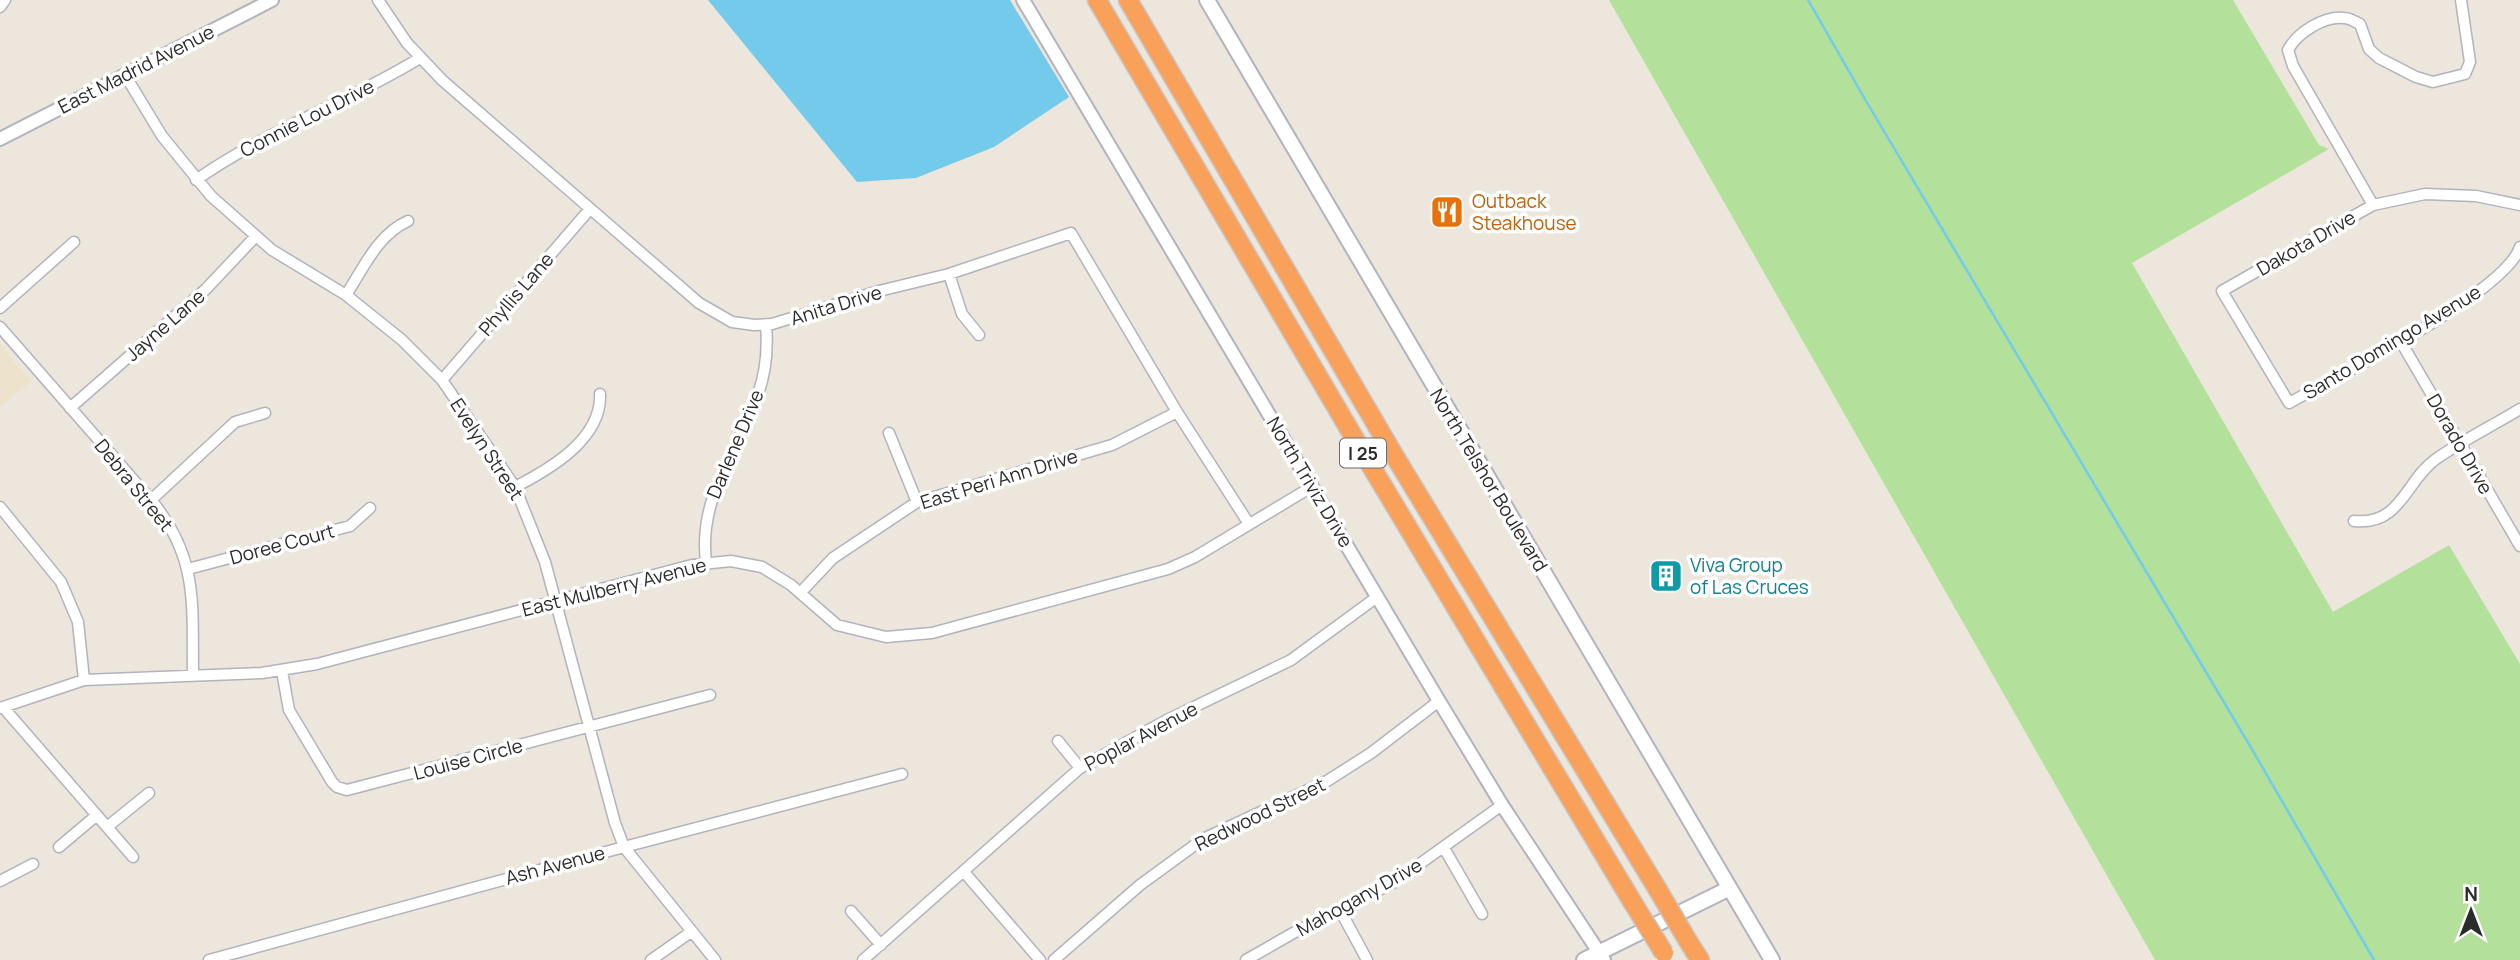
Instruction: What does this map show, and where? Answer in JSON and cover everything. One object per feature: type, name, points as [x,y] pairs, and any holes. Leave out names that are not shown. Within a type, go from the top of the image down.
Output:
[{"type":"highway","name":"I 25","points":[[1097,0],[1355,440],[1666,957]]},
{"type":"highway","name":"I 25","points":[[1128,0],[1394,454],[1700,960]]},
{"type":"main road","name":"North Telshor Boulevard","points":[[1207,0],[1772,960]]},
{"type":"main road","points":[[1584,960],[1601,956],[1728,889]]},
{"type":"street","points":[[0,7],[5,0]]},
{"type":"street","name":"East Madrid Avenue","points":[[0,139],[272,0]]},
{"type":"street","name":"Anita Drive","points":[[378,0],[420,58],[450,87],[711,312],[732,322],[766,325],[879,291],[949,274],[1071,233],[1177,412],[1249,524]]},
{"type":"street","name":"North Triviz Drive","points":[[1023,0],[1439,701],[1502,805],[1601,956]]},
{"type":"street","points":[[2372,205],[2293,66],[2288,50],[2295,37],[2331,18],[2347,18],[2360,24],[2368,49],[2379,58],[2416,77],[2433,82],[2465,74],[2470,62],[2461,0]]},
{"type":"street","name":"Connie Lou Drive","points":[[196,180],[234,155],[393,75],[420,58]]},
{"type":"street","name":"Evelyn Street","points":[[125,75],[155,126],[196,180],[255,237],[281,257],[345,295],[392,331],[442,380],[515,487],[538,540],[614,822],[624,846],[715,960]]},
{"type":"street","name":"Dakota Drive","points":[[2289,403],[2222,291],[2372,205],[2425,194],[2476,196],[2520,205]]},
{"type":"street","name":"Phyllis Lane","points":[[442,380],[590,209]]},
{"type":"street","points":[[345,295],[386,236],[408,221]]},
{"type":"street","name":"Jayne Lane","points":[[71,408],[206,289],[255,237]]},
{"type":"street","points":[[0,308],[74,242]]},
{"type":"street","name":"Santo Domingo Avenue","points":[[2289,403],[2400,342],[2485,288],[2517,257],[2520,247]]},
{"type":"street","points":[[949,274],[962,314],[979,335]]},
{"type":"street","name":"Darlene Drive","points":[[706,562],[706,516],[713,493],[758,395],[765,367],[766,325]]},
{"type":"street","name":"Debra Street","points":[[0,327],[150,500],[177,537],[188,569],[192,594],[193,674]]},
{"type":"street","name":"Dorado Drive","points":[[2400,342],[2520,546]]},
{"type":"street","points":[[515,487],[553,464],[580,440],[598,413],[600,394]]},
{"type":"street","points":[[2354,521],[2374,520],[2391,510],[2405,497],[2430,463],[2520,409]]},
{"type":"street","points":[[150,500],[235,422],[265,412]]},
{"type":"street","name":"East Peri Ann Drive","points":[[801,592],[833,558],[917,502],[1112,445],[1177,412]]},
{"type":"street","points":[[889,433],[917,502]]},
{"type":"street","name":"East Mulberry Avenue","points":[[2,707],[84,680],[282,671],[328,662],[706,562],[731,561],[769,570],[801,592],[836,625],[886,637],[932,633],[1160,572],[1195,557],[1313,486]]},
{"type":"street","points":[[0,508],[61,582],[78,622],[84,680]]},
{"type":"street","name":"Doree Court","points":[[188,569],[350,526],[370,508]]},
{"type":"street","name":"Poplar Avenue","points":[[863,960],[876,956],[881,945],[1080,768],[1169,719],[1292,660],[1377,597]]},
{"type":"street","name":"Louise Circle","points":[[282,671],[286,699],[292,715],[332,782],[347,793],[710,695]]},
{"type":"street","name":"Redwood Street","points":[[1054,960],[1140,885],[1203,839],[1327,781],[1439,701]]},
{"type":"street","points":[[2,707],[133,857]]},
{"type":"street","points":[[1058,741],[1080,768]]},
{"type":"street","name":"Ash Avenue","points":[[209,960],[225,959],[624,846],[902,774]]},
{"type":"street","points":[[107,827],[149,793]]},
{"type":"street","name":"Mahogany Drive","points":[[1246,960],[1393,883],[1502,805]]},
{"type":"street","points":[[59,847],[96,815]]},
{"type":"street","points":[[1444,848],[1482,914]]},
{"type":"street","points":[[0,881],[33,864]]},
{"type":"street","points":[[964,872],[1040,960]]},
{"type":"street","points":[[1340,910],[1367,960]]},
{"type":"street","points":[[851,911],[881,945]]},
{"type":"street","points":[[651,960],[691,932]]},
{"type":"shaded area","points":[[0,345],[31,381],[0,407]]},
{"type":"green space","points":[[1609,0],[2233,0],[2319,145],[2329,149],[2132,263],[2333,612],[2449,545],[2520,664],[2520,960],[2155,960]]},
{"type":"water","points":[[708,0],[1010,0],[1069,97],[994,147],[916,178],[857,182]]},
{"type":"waterway","points":[[1808,0],[2374,960]]},
{"type":"place","name":"Outback Steakhouse","points":[[1447,212]]},
{"type":"place","name":"Viva Group of Las Cruces","points":[[1666,576]]}]
